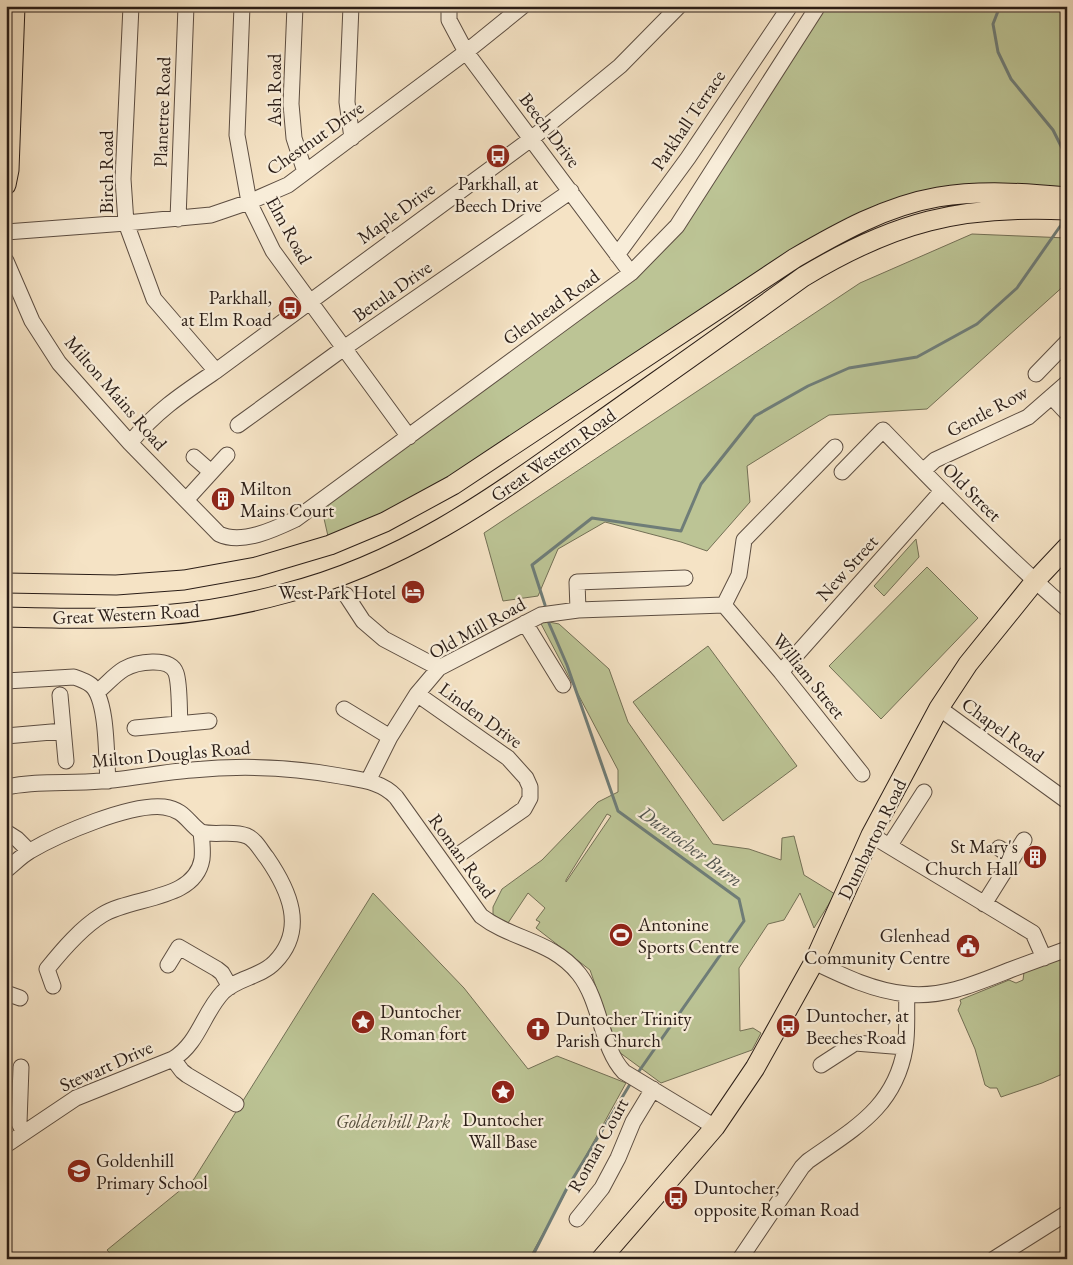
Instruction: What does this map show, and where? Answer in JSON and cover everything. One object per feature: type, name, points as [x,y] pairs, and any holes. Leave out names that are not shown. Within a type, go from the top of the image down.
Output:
[{"type":"main road","points":[[6,185],[9,170],[15,6]]},
{"type":"main road","name":"Great Western Road","points":[[6,583],[116,585],[184,580],[256,567],[330,545],[385,522],[453,485],[795,258],[844,230],[890,211],[937,197],[989,192],[1046,202],[1067,210]]},
{"type":"main road","name":"Great Western Road","points":[[6,617],[120,618],[212,609],[288,593],[363,567],[430,535],[501,493],[803,277],[846,252],[909,226],[953,215],[1046,202],[1067,196]]},
{"type":"main road","name":"Dumbarton Road","points":[[600,1259],[715,1127],[755,1068],[814,962],[871,834],[940,708],[968,664],[1034,581],[1067,547]]},
{"type":"street","name":"Birch Road","points":[[131,6],[123,179],[126,223],[154,299],[216,371]]},
{"type":"street","name":"Planetree Road","points":[[178,218],[186,6]]},
{"type":"street","name":"Elm Road","points":[[242,6],[237,136],[249,202],[273,252],[409,437]]},
{"type":"street","name":"Ash Road","points":[[295,6],[292,104],[294,138],[305,172]]},
{"type":"street","points":[[351,6],[347,102],[352,138]]},
{"type":"street","name":"Beech Drive","points":[[449,6],[449,20],[466,52],[631,273]]},
{"type":"street","name":"Chestnut Drive","points":[[6,232],[126,223],[211,214],[249,202],[288,185],[466,52],[523,6]]},
{"type":"street","name":"Maple Drive","points":[[130,443],[142,427],[165,406],[216,371],[531,139],[620,66],[679,6]]},
{"type":"street","name":"Parkhall Terrace","points":[[617,255],[688,158],[790,6]]},
{"type":"street","name":"Glenhead Road","points":[[219,534],[225,537],[262,534],[296,519],[631,273],[677,226],[818,6]]},
{"type":"street","name":"Betula Drive","points":[[238,425],[344,348],[571,191]]},
{"type":"street","name":"Milton Mains Road","points":[[6,262],[32,321],[59,363],[130,443],[219,534]]},
{"type":"street","points":[[1036,374],[1067,342]]},
{"type":"street","name":"Gentle Row","points":[[923,471],[935,460],[1028,416],[1067,383]]},
{"type":"street","points":[[1052,397],[1067,413]]},
{"type":"street","name":"Old Street","points":[[842,472],[883,430],[1034,581],[1067,609]]},
{"type":"street","points":[[724,605],[739,574],[744,540],[835,447]]},
{"type":"street","points":[[186,500],[227,455]]},
{"type":"street","points":[[194,456],[211,472]]},
{"type":"street","name":"New Street","points":[[781,672],[942,491]]},
{"type":"street","points":[[578,610],[577,582],[685,578]]},
{"type":"street","points":[[346,595],[363,621],[384,639],[438,668]]},
{"type":"street","name":"Old Mill Road","points":[[368,781],[390,737],[417,694],[438,668],[541,615],[578,610],[724,605]]},
{"type":"street","name":"William Street","points":[[724,605],[781,672],[862,774]]},
{"type":"street","points":[[525,623],[563,685]]},
{"type":"street","points":[[97,692],[118,673],[133,665],[163,662],[169,664],[177,674],[180,724]]},
{"type":"street","points":[[6,681],[74,677],[84,680],[92,686],[102,702],[108,781]]},
{"type":"street","name":"Linden Drive","points":[[417,694],[508,758],[522,773],[530,787],[530,798],[524,810],[461,853]]},
{"type":"street","points":[[60,695],[66,761]]},
{"type":"street","name":"Chapel Road","points":[[940,708],[1067,801]]},
{"type":"street","points":[[344,710],[390,737]]},
{"type":"street","points":[[135,728],[209,721]]},
{"type":"street","points":[[6,736],[63,731]]},
{"type":"street","name":"Milton Douglas Road","points":[[6,787],[36,782],[108,781],[191,770],[250,766],[327,773],[368,781]]},
{"type":"street","name":"Roman Road","points":[[368,781],[383,786],[396,797],[481,916],[497,927],[544,946],[565,960],[573,968],[586,985],[611,1052],[624,1072],[715,1127]]},
{"type":"street","points":[[890,845],[924,792]]},
{"type":"street","points":[[6,870],[28,851],[86,825],[129,811],[165,807],[184,815],[202,832],[202,859],[197,874],[188,883],[172,892],[119,906],[87,926],[64,948],[47,969],[53,986]]},
{"type":"street","points":[[6,832],[12,834],[28,851]]},
{"type":"street","name":"Stewart Drive","points":[[6,1144],[24,1134],[76,1098],[173,1059],[188,1047],[216,1000],[230,987],[266,969],[282,953],[293,923],[290,902],[277,874],[252,839],[240,834],[202,832]]},
{"type":"street","points":[[871,834],[1033,934],[1044,958]]},
{"type":"street","points":[[984,904],[1024,840]]},
{"type":"street","points":[[999,848],[1013,858]]},
{"type":"street","points":[[168,965],[178,947],[217,969],[222,973],[230,987]]},
{"type":"street","points":[[814,962],[860,982],[907,994],[934,994],[962,988],[1067,949]]},
{"type":"street","points":[[740,1259],[802,1167],[859,1126],[886,1099],[901,1063],[905,1047],[907,994]]},
{"type":"street","points":[[821,1065],[855,1043],[905,1047]]},
{"type":"street","name":"Stewart Drive","points":[[173,1059],[182,1071],[236,1104]]},
{"type":"street","points":[[22,1067],[19,1123],[24,1134]]},
{"type":"street","name":"Roman Court","points":[[577,1219],[602,1188],[618,1158],[649,1087]]},
{"type":"street","points":[[994,1259],[1067,1213]]},
{"type":"green space","points":[[818,6],[1067,6],[1067,197],[989,192],[867,219],[453,485],[330,545],[320,501],[631,273],[677,226]]},
{"type":"green space","points":[[972,234],[1067,238],[1067,283],[927,409],[829,415],[747,466],[750,502],[707,551],[681,542],[605,522],[558,549],[538,596],[503,601],[484,533],[860,283]]},
{"type":"green space","points":[[916,539],[919,557],[884,596],[874,586]]},
{"type":"green space","points":[[927,567],[978,618],[881,719],[829,666]]},
{"type":"green space","points":[[539,620],[559,624],[609,669],[628,722],[713,844],[749,849],[781,860],[782,838],[794,836],[804,875],[835,894],[814,928],[800,893],[784,920],[768,924],[739,968],[740,1031],[753,1028],[761,1033],[752,1050],[661,1083],[619,1052],[590,970],[536,928],[540,922],[536,920],[545,908],[528,893],[508,923],[493,915],[493,907],[502,889],[542,860],[598,802],[618,792],[618,770]],"holes":[[[607,814],[611,816],[566,882]]]},
{"type":"green space","points":[[708,646],[797,766],[723,821],[633,702]]},
{"type":"green space","name":"Goldenhill Park","points":[[373,893],[464,988],[528,1069],[557,1056],[626,1083],[529,1259],[115,1259],[107,1250],[194,1179]]},
{"type":"green space","points":[[1067,955],[1067,1072],[1001,1097],[997,1088],[990,1088],[985,1085],[975,1049],[958,1010],[961,1003],[960,1000],[1009,980],[1016,983],[1023,980],[1024,972]]},
{"type":"waterway","name":"Duntocher Burn","points":[[1000,6],[993,24],[998,52],[1011,79],[1053,130],[1067,158]]},
{"type":"waterway","name":"Duntocher Burn","points":[[545,605],[532,565],[592,518],[681,531],[701,484],[755,416],[808,386],[849,368],[917,357],[977,324],[1017,288],[1061,225],[1062,217]]},
{"type":"waterway","name":"Duntocher Burn","points":[[548,621],[567,665],[618,811],[739,899],[744,921],[637,1074]]},
{"type":"waterway","name":"Duntocher Burn","points":[[531,1259],[566,1190],[632,1081]]},
{"type":"place","name":"Parkhall, at Beech Drive","points":[[498,156]]},
{"type":"place","name":"Parkhall, at Elm Road","points":[[290,308]]},
{"type":"place","name":"Milton Mains Court","points":[[223,499]]},
{"type":"place","name":"West Park Hotel","points":[[413,592]]},
{"type":"place","name":"St Mary's Church Hall","points":[[1035,857]]},
{"type":"place","name":"Antonine Sports Centre","points":[[621,935]]},
{"type":"place","name":"Glenhead Community Centre","points":[[968,946]]},
{"type":"place","name":"Duntocher Roman fort","points":[[363,1022]]},
{"type":"place","name":"Duntocher, at Beeches Road","points":[[788,1026]]},
{"type":"place","name":"Duntocher Trinity Parish Church","points":[[538,1029]]},
{"type":"place","name":"Duntocher Wall Base","points":[[503,1092]]},
{"type":"place","name":"Goldenhill Primary School","points":[[79,1171]]},
{"type":"place","name":"Duntocher, opposite Roman Road","points":[[676,1198]]}]
